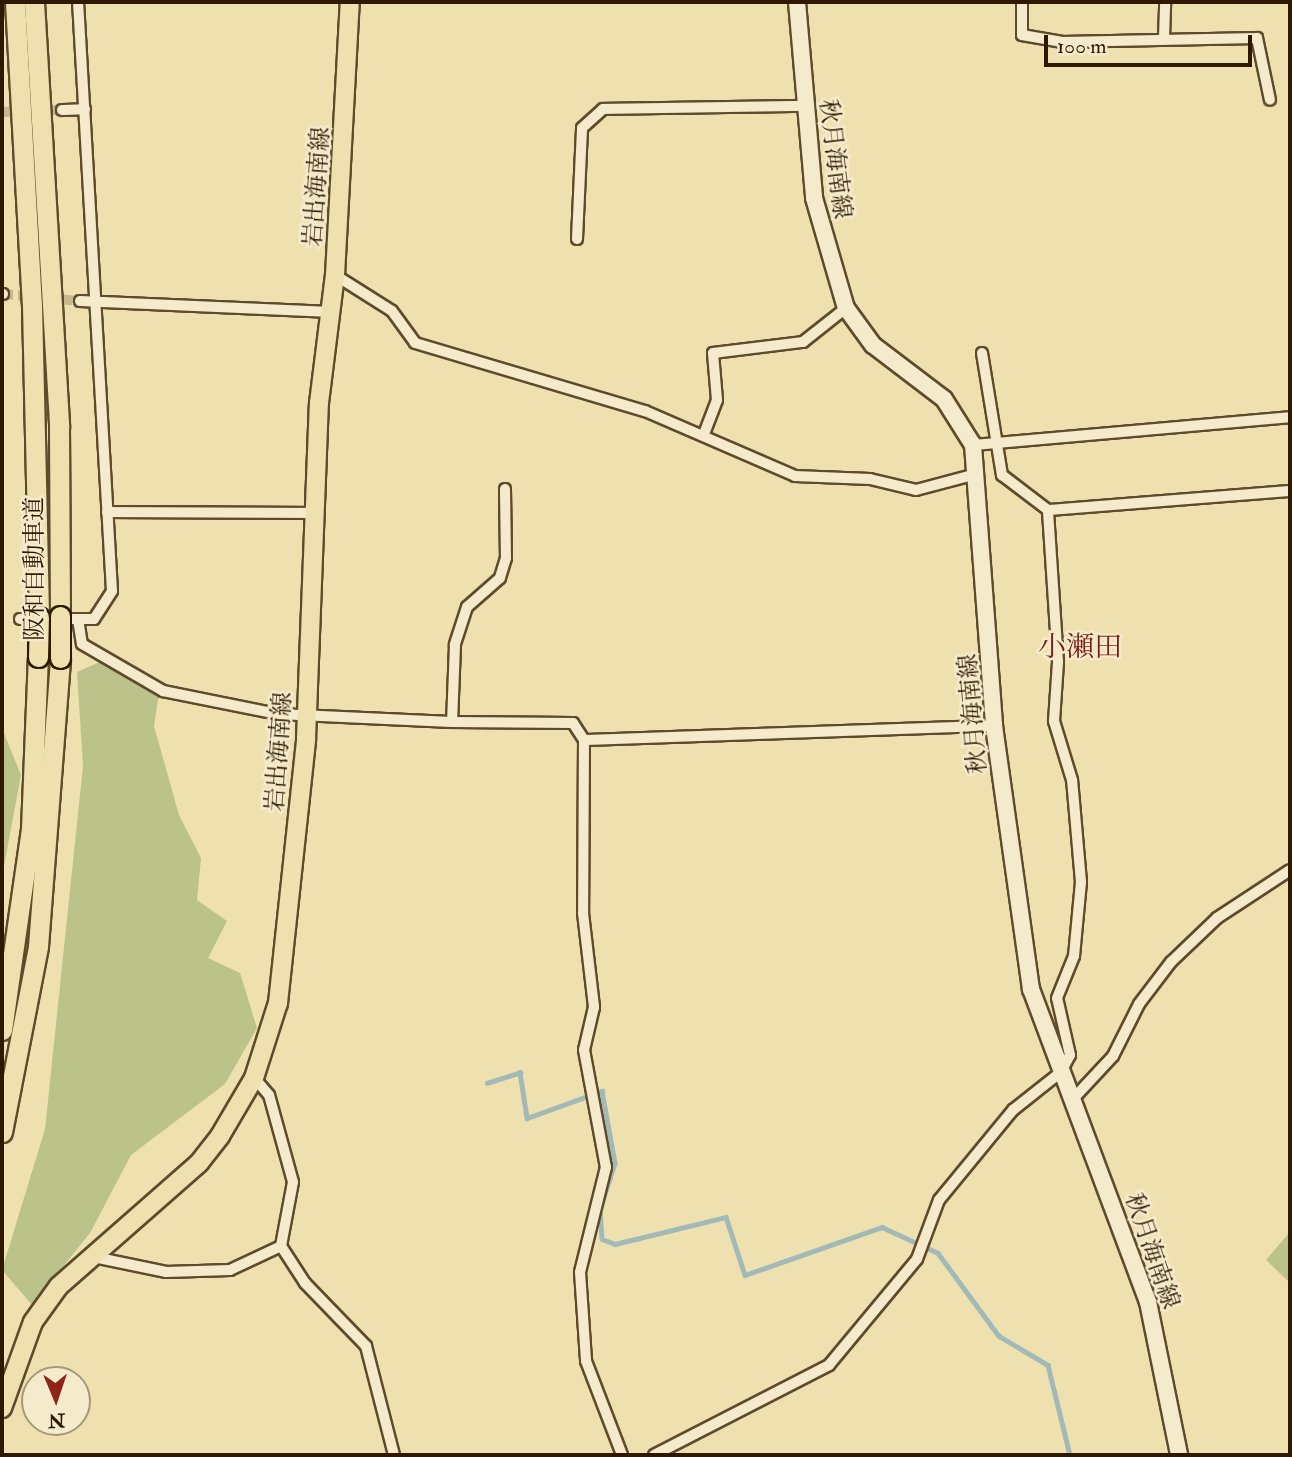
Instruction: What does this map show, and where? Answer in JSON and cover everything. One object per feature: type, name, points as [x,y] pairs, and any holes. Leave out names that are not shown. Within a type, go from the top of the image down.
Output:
[{"type":"highway","name":"阪和自動車道","points":[[2,1030],[31,829],[38,657],[29,618],[32,305],[15,2]]},
{"type":"highway","name":"阪和自動車道","points":[[2,1132],[38,946],[60,657],[69,617],[34,2]]},
{"type":"main road","name":"岩出海南線","points":[[2,1408],[33,1322],[89,1256],[199,1163],[254,1079],[278,1003],[307,716],[319,403],[335,275],[349,2]]},
{"type":"main road","name":"秋月海南線","points":[[797,2],[814,198],[846,308],[873,345],[944,399],[973,444],[993,726],[1031,989],[1148,1302],[1179,1455]]},
{"type":"street","points":[[29,618],[94,619],[107,607],[112,591],[78,2]]},
{"type":"street","points":[[1023,2],[1022,35],[1062,42],[1164,37],[1257,37],[1270,100]]},
{"type":"street","points":[[1164,37],[1165,2]]},
{"type":"street","points":[[577,239],[582,128],[603,109],[805,106]]},
{"type":"street","points":[[62,110],[85,109]]},
{"type":"street","points":[[335,275],[392,311],[415,343],[520,378],[574,388],[704,434],[794,476],[870,479],[916,491],[976,474]]},
{"type":"street","points":[[80,300],[94,304],[332,312]]},
{"type":"street","points":[[704,434],[717,400],[713,353],[803,342],[846,308]]},
{"type":"street","points":[[982,353],[1002,475],[1048,510],[1290,491]]},
{"type":"street","points":[[973,444],[1290,417]]},
{"type":"street","points":[[452,722],[455,645],[467,607],[500,578],[506,558],[505,489]]},
{"type":"street","points":[[654,1455],[829,1365],[917,1259],[939,1200],[1013,1110],[1061,1072],[1070,1044],[1056,998],[1074,956],[1081,882],[1070,823],[1072,780],[1054,721],[1058,662],[1048,510]]},
{"type":"street","points":[[107,512],[315,513]]},
{"type":"street","points":[[69,617],[82,644],[151,686],[307,716],[452,722],[573,723],[584,740],[583,914],[594,1007],[584,1050],[606,1167],[580,1272],[586,1361],[622,1455]]},
{"type":"street","points":[[584,740],[993,726]]},
{"type":"street","points":[[1072,1100],[1113,1056],[1139,1004],[1171,962],[1217,918],[1290,870]]},
{"type":"street","points":[[254,1079],[269,1096],[293,1182],[281,1246],[304,1283],[366,1346],[394,1455]]},
{"type":"street","points":[[89,1256],[166,1272],[230,1270],[281,1246]]},
{"type":"green space","points":[[109,658],[160,687],[154,726],[179,815],[201,858],[197,900],[227,921],[208,958],[240,973],[257,1028],[225,1084],[131,1155],[90,1233],[32,1305],[2,1270],[45,1129],[83,766],[77,672]]},
{"type":"green space","points":[[2,728],[21,775],[2,877]]},
{"type":"green space","points":[[1290,1232],[1290,1283],[1266,1260]]},
{"type":"waterway","points":[[487,1083],[520,1072],[527,1118],[602,1091],[615,1163],[600,1210],[602,1239],[615,1244],[726,1217],[745,1275],[882,1227],[938,1253],[999,1336],[1048,1365],[1070,1455]]},
{"type":"tunnel","points":[[2,112],[62,110]]},
{"type":"tunnel","points":[[3,294],[80,301]]},
{"type":"district","name":"小瀬田","points":[[1080,648]]}]
